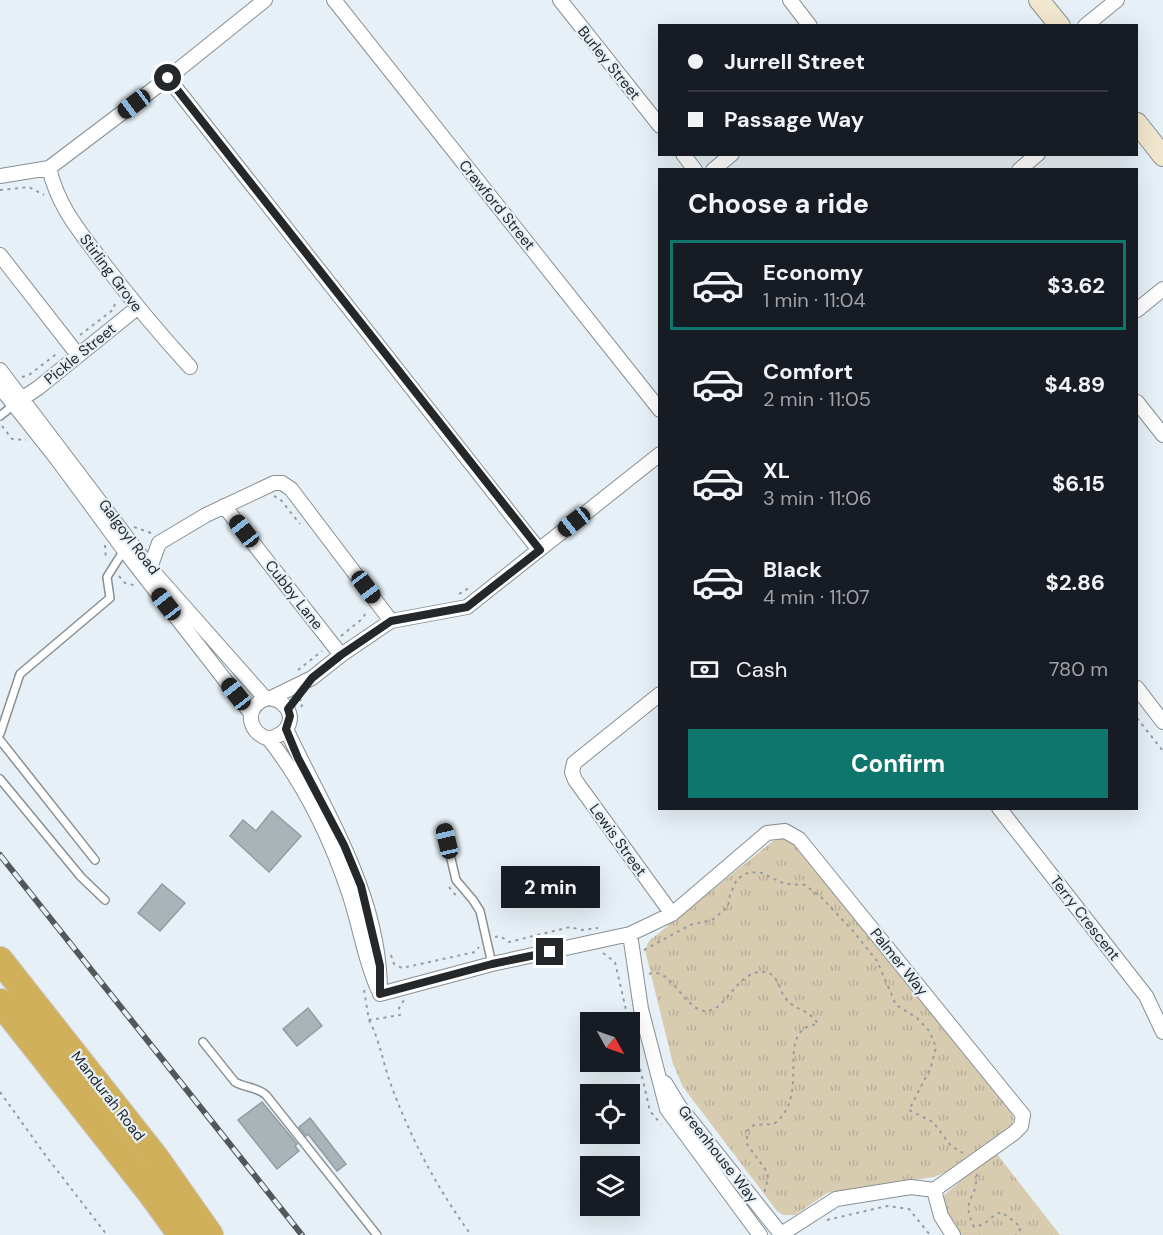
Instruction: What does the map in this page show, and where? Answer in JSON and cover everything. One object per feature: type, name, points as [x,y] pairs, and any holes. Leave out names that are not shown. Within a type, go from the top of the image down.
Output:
[{"type":"highway","name":"Mandurah Road","points":[[0,960],[149,1149],[210,1235]]},
{"type":"highway","name":"Mandurah Road","points":[[0,1002],[181,1235]]},
{"type":"street","points":[[0,176],[49,168],[168,78],[265,0]]},
{"type":"street","name":"Crawford Street","points":[[334,0],[658,407]]},
{"type":"street","name":"Burley Street","points":[[560,0],[658,123]]},
{"type":"street","points":[[790,0],[808,24]]},
{"type":"street","points":[[1040,0],[1058,24]]},
{"type":"street","points":[[1087,24],[1117,0]]},
{"type":"street","points":[[168,78],[540,550]]},
{"type":"street","points":[[1138,124],[1163,156]]},
{"type":"street","points":[[715,168],[730,156]]},
{"type":"street","points":[[1021,168],[1036,156]]},
{"type":"street","name":"Stirling Grove","points":[[49,168],[54,190],[65,212],[137,308],[190,367]]},
{"type":"street","points":[[0,255],[78,355]]},
{"type":"street","points":[[1138,309],[1163,290]]},
{"type":"street","name":"Pickle Street","points":[[19,401],[137,308]]},
{"type":"street","name":"Galgoyl Road","points":[[0,370],[19,401],[250,712]]},
{"type":"street","name":"Galgoyl Road","points":[[0,387],[19,401]]},
{"type":"street","points":[[1138,403],[1163,435]]},
{"type":"street","points":[[288,709],[312,678],[391,621],[467,607],[658,456]]},
{"type":"street","points":[[129,547],[158,544],[224,506],[274,483],[282,483],[291,489],[391,621]]},
{"type":"street","name":"Cubby Lane","points":[[224,506],[341,655]]},
{"type":"street","points":[[150,568],[158,544]]},
{"type":"street","name":"Galgoyl Road","points":[[129,547],[268,698]]},
{"type":"street","points":[[312,678],[254,705],[250,712],[250,720],[252,728],[269,739],[287,763],[329,829]]},
{"type":"street","points":[[1138,689],[1163,722]]},
{"type":"street","name":"Lewis Street","points":[[658,696],[574,763],[572,772],[575,780],[672,914]]},
{"type":"street","points":[[268,698],[283,703],[290,716],[286,729],[269,739]]},
{"type":"street","points":[[286,729],[329,829]]},
{"type":"street","name":"Terry Crescent","points":[[1001,810],[1146,996],[1163,1032]]},
{"type":"street","name":"Palmer Way","points":[[329,829],[332,845],[350,895],[369,969],[380,994],[492,964],[630,934],[672,914],[767,833],[785,831],[799,839],[1023,1115],[1021,1126],[934,1190]]},
{"type":"street","name":"Greenhouse Way","points":[[630,934],[641,1009],[667,1109],[760,1235]]},
{"type":"street","name":"Greenhouse Way","points":[[658,1070],[679,1106],[781,1235]]},
{"type":"street","points":[[781,1235],[836,1199],[911,1187],[934,1190],[941,1216],[952,1235]]},
{"type":"lane","points":[[0,416],[19,401]]},
{"type":"lane","points":[[0,734],[20,674],[110,598],[107,577],[129,547]]},
{"type":"lane","points":[[0,740],[95,860]]},
{"type":"lane","points":[[0,779],[81,878],[105,900]]},
{"type":"lane","points":[[444,829],[456,880],[480,911],[492,964]]},
{"type":"lane","points":[[203,1042],[235,1082],[260,1090],[267,1095],[377,1235]]},
{"type":"path","points":[[0,190],[29,187],[44,194],[48,202]]},
{"type":"path","points":[[19,377],[28,375],[114,309],[116,299]]},
{"type":"path","points":[[28,375],[38,388]]},
{"type":"path","points":[[271,495],[280,499],[301,525]]},
{"type":"path","points":[[134,527],[150,531],[158,544]]},
{"type":"path","points":[[458,595],[470,587],[481,585]]},
{"type":"path","points":[[296,672],[362,619],[367,610],[378,604]]},
{"type":"path","points":[[1138,719],[1163,751]]},
{"type":"path","points":[[641,951],[690,925],[712,921],[728,907],[737,879],[749,872],[762,873],[784,884],[806,885],[821,897],[877,961],[896,1005],[917,1018],[930,1032],[936,1047],[931,1067],[909,1110],[933,1122],[951,1146],[962,1152],[978,1169],[974,1192],[967,1206],[974,1227],[981,1226],[1002,1212],[1021,1228],[1016,1235]]},
{"type":"path","points":[[645,975],[655,972],[663,975],[686,1001],[707,1011],[719,1005],[743,977],[755,972],[766,972],[774,976],[786,999],[796,1007],[810,1013],[819,1024],[805,1027],[797,1035],[794,1047],[793,1095],[784,1113],[774,1124],[754,1125],[747,1131],[747,1144],[762,1164],[768,1178],[764,1194],[755,1202]]},
{"type":"path","points":[[369,1020],[376,1033],[391,1084],[420,1156],[471,1235]]},
{"type":"path","points":[[640,1068],[650,1111],[661,1123]]},
{"type":"path","points":[[0,1092],[107,1235]]},
{"type":"path","points":[[819,1222],[887,1206],[909,1209],[930,1235]]},
{"type":"green space","points":[[784,838],[795,845],[1011,1109],[1014,1119],[1011,1126],[946,1172],[934,1177],[827,1193],[795,1215],[783,1215],[777,1211],[683,1087],[673,1064],[645,950],[649,941],[773,841]]},
{"type":"green space","points":[[997,1154],[1060,1235],[960,1235],[948,1218],[942,1197],[985,1160]]},
{"type":"building","points":[[272,811],[301,836],[269,872],[230,836],[243,820],[256,831]]},
{"type":"building","points":[[162,884],[185,903],[160,931],[138,913]]},
{"type":"building","points":[[308,1008],[322,1026],[297,1046],[283,1029]]},
{"type":"building","points":[[262,1102],[297,1144],[295,1146],[299,1151],[277,1169],[238,1120]]},
{"type":"building","points":[[310,1118],[346,1164],[337,1171],[308,1134],[306,1136],[299,1127]]},
{"type":"railway","points":[[0,855],[302,1235]]},
{"type":"route","points":[[168,78],[540,550],[467,607],[391,621],[312,678],[288,709],[290,716],[286,729],[298,758],[344,845],[361,886],[380,966],[380,994],[492,964],[550,952]]}]
